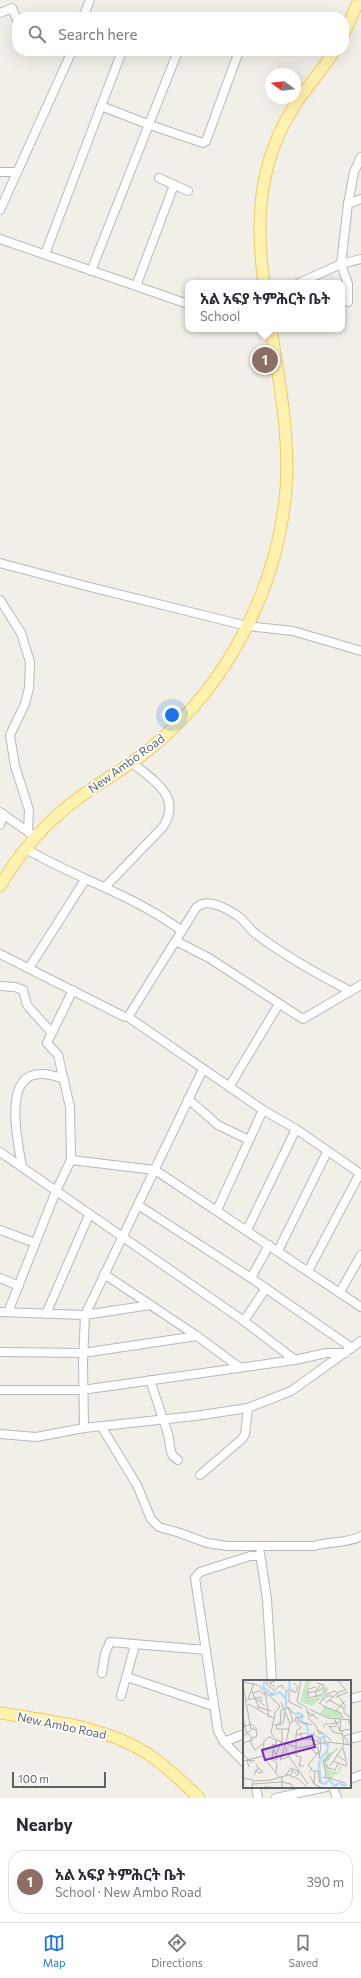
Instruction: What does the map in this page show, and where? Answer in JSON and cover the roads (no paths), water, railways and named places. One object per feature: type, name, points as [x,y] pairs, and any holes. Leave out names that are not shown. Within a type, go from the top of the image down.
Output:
[{"type":"main road","points":[[349,23],[359,0]]},
{"type":"main road","points":[[264,280],[259,227],[260,205],[268,165],[284,123],[295,104],[330,56]]},
{"type":"main road","name":"New Ambo Road","points":[[0,886],[26,849],[32,835],[78,798],[151,748],[185,717],[209,688],[228,661],[247,626],[270,570],[280,529],[286,488],[286,435],[272,332]]},
{"type":"main road","name":"New Ambo Road","points":[[0,1713],[92,1729],[117,1738],[147,1753],[164,1765],[199,1798]]},
{"type":"street","points":[[85,12],[90,0]]},
{"type":"street","points":[[0,13],[12,8],[14,12]]},
{"type":"street","points":[[0,210],[70,56]]},
{"type":"street","points":[[45,254],[120,56]]},
{"type":"street","points":[[91,270],[150,125],[176,56]]},
{"type":"street","points":[[101,106],[200,142],[206,141],[237,56]]},
{"type":"street","points":[[348,302],[348,284],[341,264],[348,204],[354,172],[361,157]]},
{"type":"street","points":[[0,172],[17,172]]},
{"type":"street","points":[[159,178],[188,191]]},
{"type":"street","points":[[136,286],[174,185]]},
{"type":"street","points":[[348,204],[361,199]]},
{"type":"street","points":[[0,239],[185,303]]},
{"type":"street","points":[[306,280],[341,264],[361,258]]},
{"type":"street","points":[[0,563],[247,626],[293,631],[361,651]]},
{"type":"street","points":[[0,600],[21,633],[30,662],[29,688],[25,704],[10,735],[15,766],[29,810],[32,835]]},
{"type":"street","points":[[105,887],[162,828],[168,820],[171,812],[168,799],[163,788],[131,762]]},
{"type":"street","points":[[0,825],[2,813],[32,835]]},
{"type":"street","points":[[26,849],[52,865],[131,899],[182,931]]},
{"type":"street","points":[[29,968],[84,880]]},
{"type":"street","points":[[128,1017],[199,905],[211,903],[234,913],[258,935],[279,950],[350,991]]},
{"type":"street","points":[[176,941],[209,958],[303,1019],[361,985]]},
{"type":"street","points":[[0,954],[125,1017],[128,1017],[263,1110],[296,1129],[327,1152],[360,1173],[308,1271]]},
{"type":"street","points":[[0,986],[15,987],[23,990],[27,1005],[51,1032]]},
{"type":"street","points":[[73,990],[51,1032],[47,1044],[58,1055],[70,1107],[71,1160],[56,1191],[19,1286],[4,1312],[85,1315],[150,1305]]},
{"type":"street","points":[[229,1087],[279,1004]]},
{"type":"street","points":[[84,1428],[82,1390],[85,1315],[203,1069]]},
{"type":"street","points":[[22,1167],[13,1123],[15,1088],[18,1081],[25,1076],[36,1074],[50,1074],[64,1079]]},
{"type":"street","points":[[188,1099],[218,1125],[249,1140]]},
{"type":"street","points":[[216,1210],[263,1110]]},
{"type":"street","points":[[247,1230],[296,1129]]},
{"type":"street","points":[[0,1152],[122,1238],[244,1321],[295,1360]]},
{"type":"street","points":[[278,1251],[327,1152]]},
{"type":"street","points":[[71,1160],[155,1170],[361,1307]]},
{"type":"street","points":[[138,1205],[266,1288],[349,1351]]},
{"type":"street","points":[[46,1314],[89,1215]]},
{"type":"street","points":[[0,1230],[35,1243]]},
{"type":"street","points":[[251,1278],[269,1245]]},
{"type":"street","points":[[340,1292],[360,1259]]},
{"type":"street","points":[[104,1274],[197,1336],[239,1367]]},
{"type":"street","points":[[0,1278],[19,1286]]},
{"type":"street","points":[[244,1321],[266,1288]]},
{"type":"street","points":[[0,1352],[83,1352],[197,1336]]},
{"type":"street","points":[[0,1434],[36,1437],[84,1428],[248,1408],[291,1391],[361,1342]]},
{"type":"street","points":[[0,1390],[82,1390],[295,1360],[326,1353],[349,1351]]},
{"type":"street","points":[[150,1380],[163,1419],[171,1452],[178,1460]]},
{"type":"street","points":[[200,1475],[242,1439],[245,1434],[248,1408]]},
{"type":"street","points":[[101,1426],[137,1485],[151,1519],[155,1524],[207,1543],[227,1546],[314,1546],[326,1542],[355,1540],[361,1536]]},
{"type":"street","points":[[260,1547],[260,1556],[267,1599],[272,1680]]},
{"type":"street","points":[[243,1761],[224,1742],[218,1731],[195,1583],[196,1575],[200,1572],[250,1556],[260,1556]]},
{"type":"street","points":[[102,1673],[109,1643],[206,1650]]},
{"type":"street","points":[[121,1696],[135,1645]]},
{"type":"street","points":[[127,1677],[214,1706]]},
{"type":"street","points":[[351,1699],[361,1696]]},
{"type":"street","points":[[224,1742],[243,1734]]},
{"type":"street","points":[[351,1739],[361,1736]]},
{"type":"street","points":[[351,1779],[361,1775]]},
{"type":"street","points":[[256,1788],[258,1798]]},
{"type":"street","points":[[276,1798],[321,1788]]},
{"type":"street","points":[[333,1788],[337,1798]]},
{"type":"place","name":"አል አፍያ ትምሕርት ቤት","points":[[265,360]]}]
